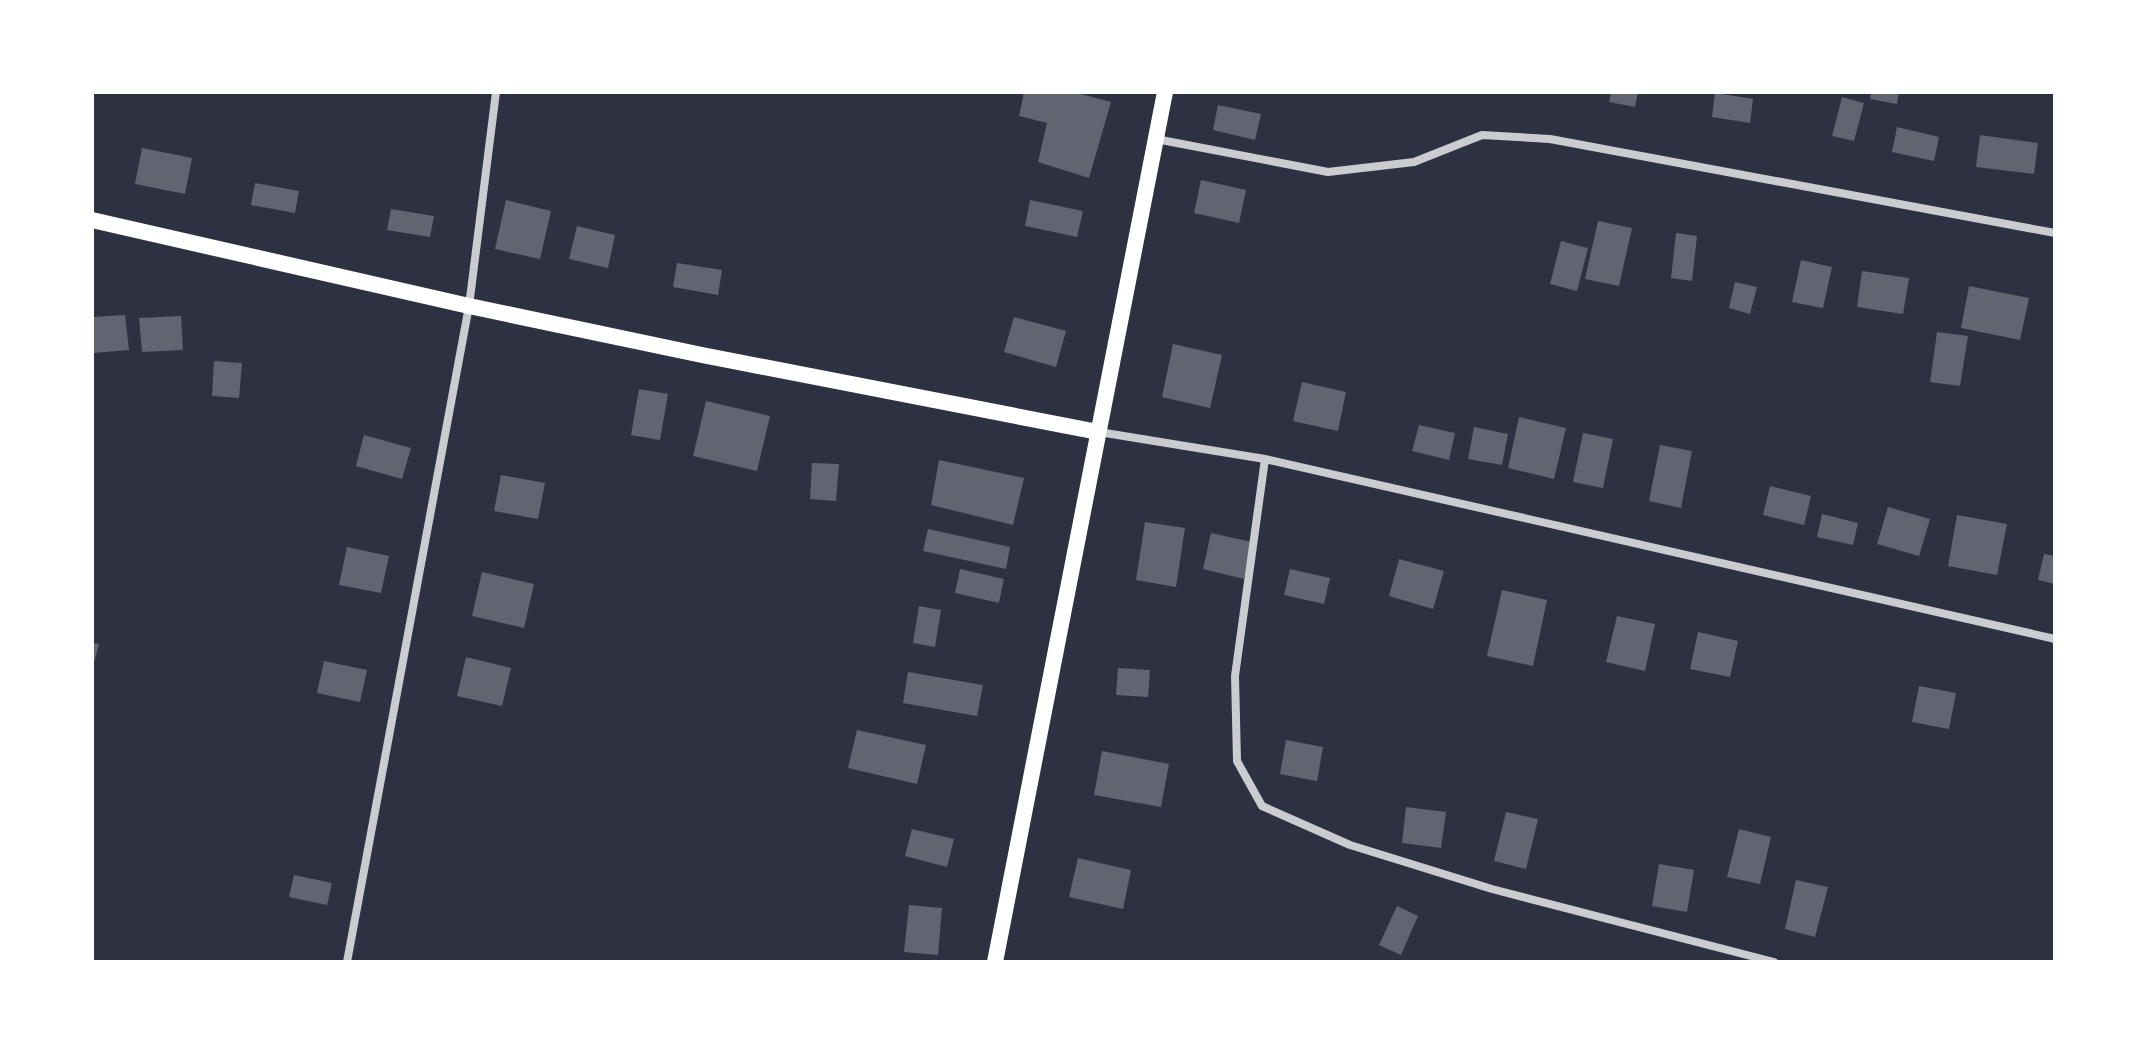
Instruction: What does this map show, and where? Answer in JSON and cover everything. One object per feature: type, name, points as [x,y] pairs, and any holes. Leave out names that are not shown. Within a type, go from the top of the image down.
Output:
[{"type":"main road","points":[[995,962],[1165,92]]},
{"type":"main road","points":[[92,220],[469,306],[1098,432]]},
{"type":"street","points":[[347,962],[469,306],[496,92]]},
{"type":"street","points":[[1155,139],[1328,172],[1414,162],[1482,135],[1550,139],[2055,233]]},
{"type":"street","points":[[1098,432],[1265,459],[2055,639]]},
{"type":"street","points":[[1265,459],[1235,676],[1237,761],[1262,806],[1350,845],[1492,889],[1774,962]]},
{"type":"building","points":[[1024,92],[1073,92],[1111,102],[1089,178],[1038,162],[1047,123],[1019,116]]},
{"type":"building","points":[[1611,92],[1638,92],[1635,107],[1609,102]]},
{"type":"building","points":[[1871,92],[1899,92],[1897,104],[1870,99]]},
{"type":"building","points":[[1715,93],[1753,99],[1750,123],[1712,117]]},
{"type":"building","points":[[1842,97],[1864,103],[1854,141],[1832,136]]},
{"type":"building","points":[[1218,105],[1261,114],[1255,140],[1213,130]]},
{"type":"building","points":[[1897,127],[1939,137],[1934,161],[1892,152]]},
{"type":"building","points":[[1980,135],[2038,143],[2034,174],[1976,167]]},
{"type":"building","points":[[142,148],[192,158],[185,194],[135,184]]},
{"type":"building","points":[[1201,180],[1246,190],[1239,223],[1194,213]]},
{"type":"building","points":[[255,183],[299,191],[295,213],[251,205]]},
{"type":"building","points":[[506,200],[551,211],[540,259],[495,249]]},
{"type":"building","points":[[1030,200],[1083,211],[1077,237],[1025,226]]},
{"type":"building","points":[[391,209],[434,216],[430,237],[387,230]]},
{"type":"building","points":[[1598,221],[1632,228],[1619,286],[1585,279]]},
{"type":"building","points":[[577,226],[615,235],[608,268],[569,259]]},
{"type":"building","points":[[1676,233],[1697,236],[1692,281],[1671,278]]},
{"type":"building","points":[[1561,241],[1588,248],[1577,291],[1550,284]]},
{"type":"building","points":[[1801,260],[1832,267],[1823,308],[1792,302]]},
{"type":"building","points":[[677,263],[722,270],[718,295],[673,287]]},
{"type":"building","points":[[1862,271],[1909,278],[1903,314],[1857,307]]},
{"type":"building","points":[[1735,282],[1757,287],[1750,314],[1729,308]]},
{"type":"building","points":[[1969,286],[2029,298],[2020,340],[1961,328]]},
{"type":"building","points":[[125,315],[129,350],[93,353],[92,317]]},
{"type":"building","points":[[181,316],[183,350],[142,352],[139,318]]},
{"type":"building","points":[[1014,317],[1066,331],[1056,367],[1004,352]]},
{"type":"building","points":[[1937,332],[1968,336],[1960,386],[1930,382]]},
{"type":"building","points":[[1173,344],[1222,355],[1210,408],[1162,397]]},
{"type":"building","points":[[214,361],[242,363],[239,398],[212,396]]},
{"type":"building","points":[[1302,382],[1346,392],[1338,431],[1293,421]]},
{"type":"building","points":[[639,389],[668,394],[660,440],[631,435]]},
{"type":"building","points":[[706,401],[770,416],[757,471],[693,456]]},
{"type":"building","points":[[1519,417],[1566,428],[1554,479],[1508,468]]},
{"type":"building","points":[[1419,425],[1455,433],[1449,460],[1412,451]]},
{"type":"building","points":[[1474,427],[1508,434],[1502,465],[1468,459]]},
{"type":"building","points":[[1583,433],[1613,439],[1603,488],[1573,482]]},
{"type":"building","points":[[364,435],[411,448],[402,479],[356,466]]},
{"type":"building","points":[[1660,445],[1692,451],[1681,508],[1649,501]]},
{"type":"building","points":[[939,460],[1024,478],[1013,525],[931,505]]},
{"type":"building","points":[[812,463],[839,464],[836,501],[810,499]]},
{"type":"building","points":[[501,475],[545,483],[538,519],[494,511]]},
{"type":"building","points":[[1770,486],[1811,496],[1804,525],[1763,515]]},
{"type":"building","points":[[1888,507],[1930,519],[1919,556],[1877,544]]},
{"type":"building","points":[[1822,514],[1858,523],[1853,545],[1817,537]]},
{"type":"building","points":[[1957,515],[2007,524],[1997,575],[1948,566]]},
{"type":"building","points":[[1145,522],[1185,528],[1176,587],[1136,580]]},
{"type":"building","points":[[928,529],[1010,547],[1006,569],[923,551]]},
{"type":"building","points":[[1211,533],[1252,542],[1244,579],[1203,569]]},
{"type":"building","points":[[347,547],[389,556],[381,593],[339,585]]},
{"type":"building","points":[[2044,554],[2055,556],[2055,584],[2038,580]]},
{"type":"building","points":[[1399,559],[1444,571],[1433,609],[1389,596]]},
{"type":"building","points":[[960,569],[1004,579],[999,603],[955,593]]},
{"type":"building","points":[[1290,569],[1330,578],[1324,604],[1284,595]]},
{"type":"building","points":[[482,572],[534,584],[524,628],[472,616]]},
{"type":"building","points":[[1502,590],[1547,600],[1533,666],[1487,656]]},
{"type":"building","points":[[919,606],[941,610],[935,647],[913,643]]},
{"type":"building","points":[[1617,616],[1655,624],[1645,671],[1606,662]]},
{"type":"building","points":[[1698,632],[1738,641],[1730,677],[1690,669]]},
{"type":"building","points":[[92,643],[99,644],[93,667],[92,667]]},
{"type":"building","points":[[466,657],[511,668],[502,706],[457,696]]},
{"type":"building","points":[[324,661],[367,670],[360,702],[317,693]]},
{"type":"building","points":[[1118,668],[1150,670],[1148,697],[1116,695]]},
{"type":"building","points":[[908,672],[983,685],[977,716],[903,703]]},
{"type":"building","points":[[1919,686],[1956,693],[1949,729],[1912,722]]},
{"type":"building","points":[[857,730],[926,745],[917,784],[848,768]]},
{"type":"building","points":[[1286,740],[1323,747],[1317,781],[1280,774]]},
{"type":"building","points":[[1102,751],[1169,764],[1161,807],[1094,795]]},
{"type":"building","points":[[1406,807],[1446,812],[1441,848],[1402,843]]},
{"type":"building","points":[[1506,812],[1538,819],[1526,869],[1494,861]]},
{"type":"building","points":[[912,829],[954,839],[947,867],[905,856]]},
{"type":"building","points":[[1739,829],[1771,837],[1760,884],[1727,877]]},
{"type":"building","points":[[1078,858],[1131,870],[1123,909],[1069,897]]},
{"type":"building","points":[[1659,864],[1694,870],[1687,912],[1652,906]]},
{"type":"building","points":[[294,875],[332,883],[327,905],[289,897]]},
{"type":"building","points":[[1796,880],[1828,887],[1815,937],[1785,929]]},
{"type":"building","points":[[909,905],[942,908],[938,955],[904,952]]},
{"type":"building","points":[[1397,906],[1418,916],[1401,955],[1379,945]]}]
